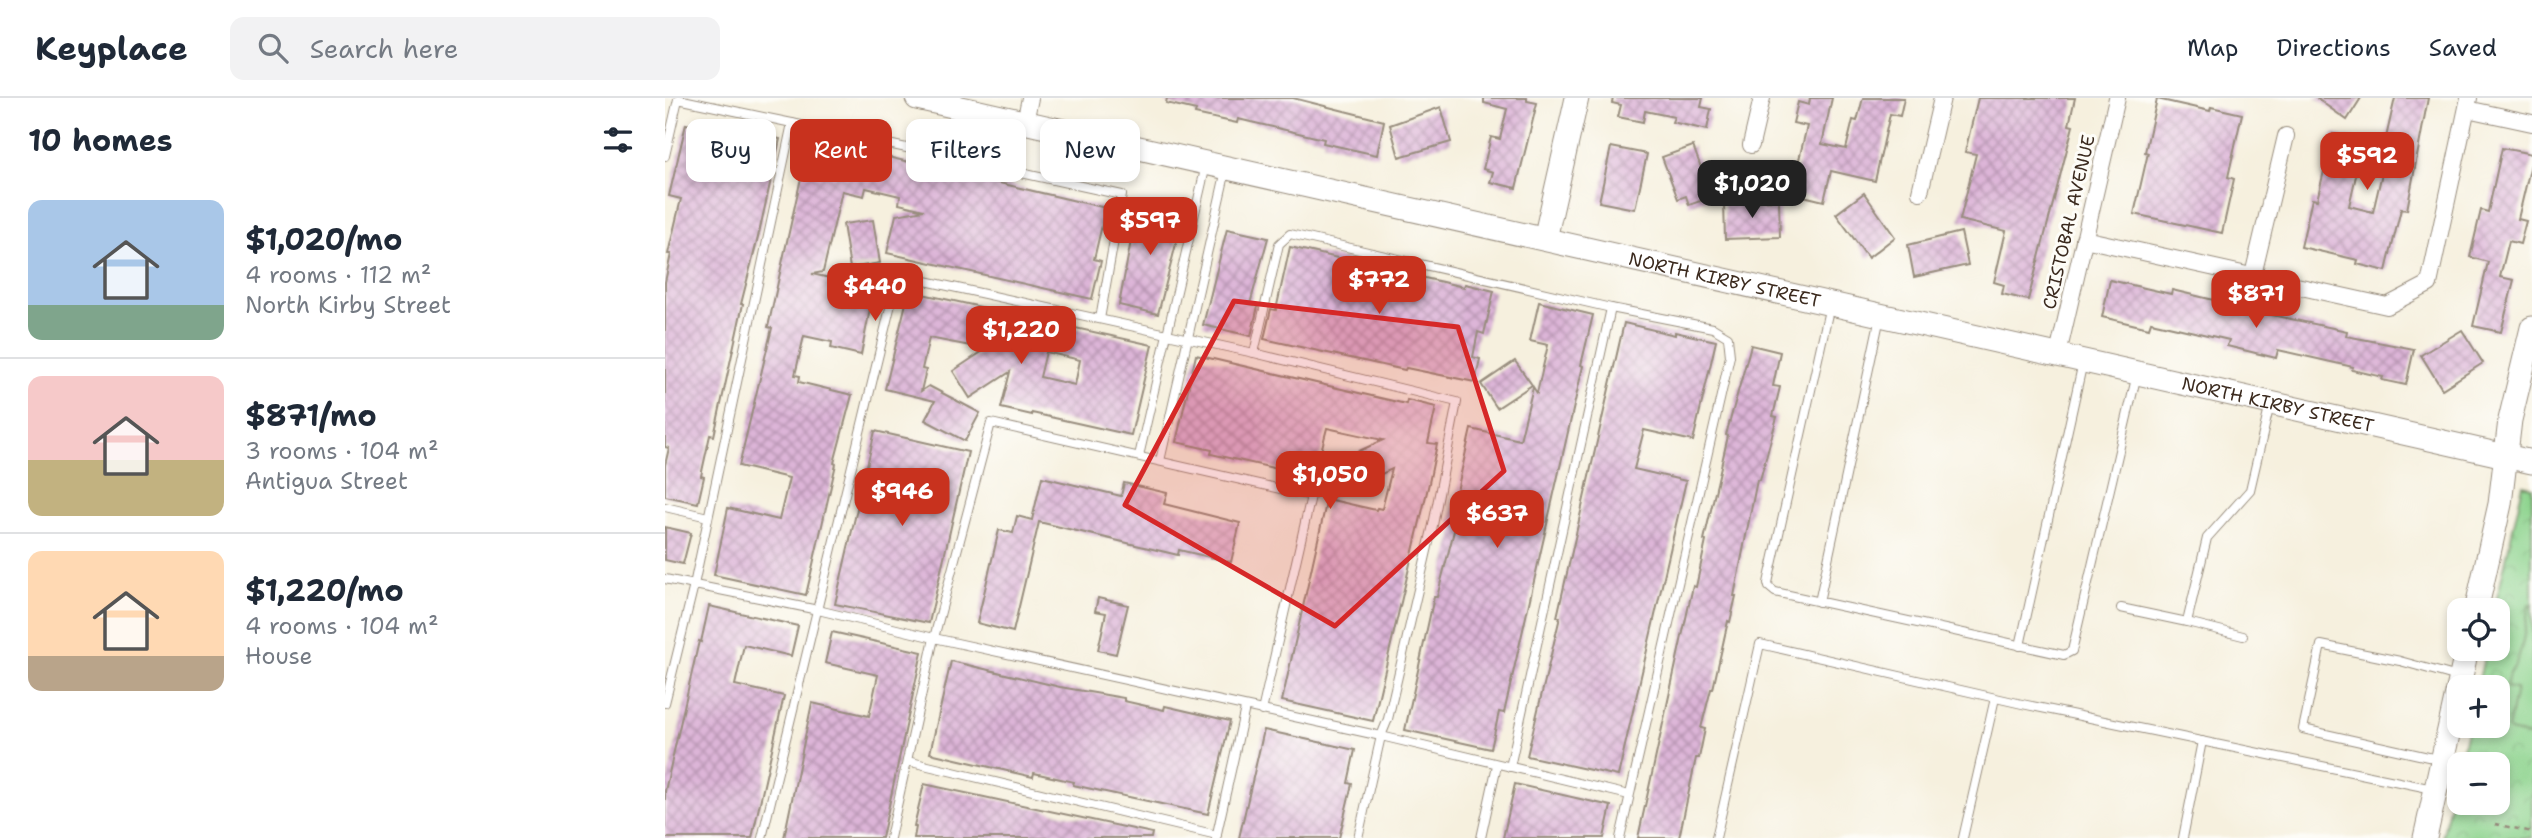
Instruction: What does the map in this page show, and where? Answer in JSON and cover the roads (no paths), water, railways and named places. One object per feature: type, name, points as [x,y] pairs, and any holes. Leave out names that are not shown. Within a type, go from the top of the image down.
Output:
[{"type":"street","name":"NORTH KIRBY STREET","points":[[917,98],[1012,119]]},
{"type":"street","points":[[1026,119],[1030,98]]},
{"type":"street","points":[[1545,239],[1577,98]]},
{"type":"street","points":[[1751,145],[1762,98]]},
{"type":"street","points":[[1920,192],[1942,98]]},
{"type":"street","name":"CRISTOBAL AVENUE","points":[[2058,354],[2117,98]]},
{"type":"street","points":[[2084,239],[2387,306],[2429,284],[2468,104],[2532,123]]},
{"type":"street","name":"NORTH KIRBY STREET","points":[[1026,122],[2532,462]]},
{"type":"street","points":[[2253,275],[2285,136]]},
{"type":"street","points":[[2479,598],[2500,504],[2510,420],[2532,328]]},
{"type":"street","points":[[2425,838],[2436,790],[2447,772]]},
{"type":"lane","points":[[665,156],[678,99],[790,123]]},
{"type":"lane","points":[[665,703],[694,585],[790,132]]},
{"type":"lane","points":[[892,145],[1122,195],[1100,319]]},
{"type":"lane","points":[[1139,456],[1166,334],[1216,164]]},
{"type":"lane","points":[[1160,461],[1188,339],[1216,164]]},
{"type":"lane","points":[[1254,353],[1279,244],[1290,234],[1611,308],[1713,328],[1728,337],[1730,347],[1620,838]]},
{"type":"lane","points":[[762,838],[898,275],[1254,353],[1457,402],[1433,526],[1358,838]]},
{"type":"lane","points":[[1830,302],[1768,583],[1775,592],[2064,655],[2072,652],[2137,372]]},
{"type":"lane","points":[[1510,767],[1611,308]]},
{"type":"lane","points":[[1819,602],[1881,314]]},
{"type":"lane","points":[[2020,646],[2084,360]]},
{"type":"lane","points":[[2187,622],[2207,538],[2250,489],[2270,401]]},
{"type":"lane","points":[[890,838],[934,638],[991,424],[1311,496],[1262,711]]},
{"type":"lane","points":[[665,507],[708,517]]},
{"type":"lane","points":[[665,579],[818,610],[1245,708],[1381,736],[1629,795]]},
{"type":"lane","points":[[2121,608],[2243,636]]},
{"type":"lane","points":[[1716,838],[1760,644],[1995,698],[2436,790]]},
{"type":"lane","points":[[2447,761],[2303,729],[2321,645],[2453,675]]},
{"type":"lane","points":[[1963,838],[1995,698]]},
{"type":"lane","points":[[907,761],[1216,836],[1245,708]]},
{"type":"lane","points":[[2183,838],[2202,741]]},
{"type":"lane","points":[[1481,838],[1497,765]]}]
